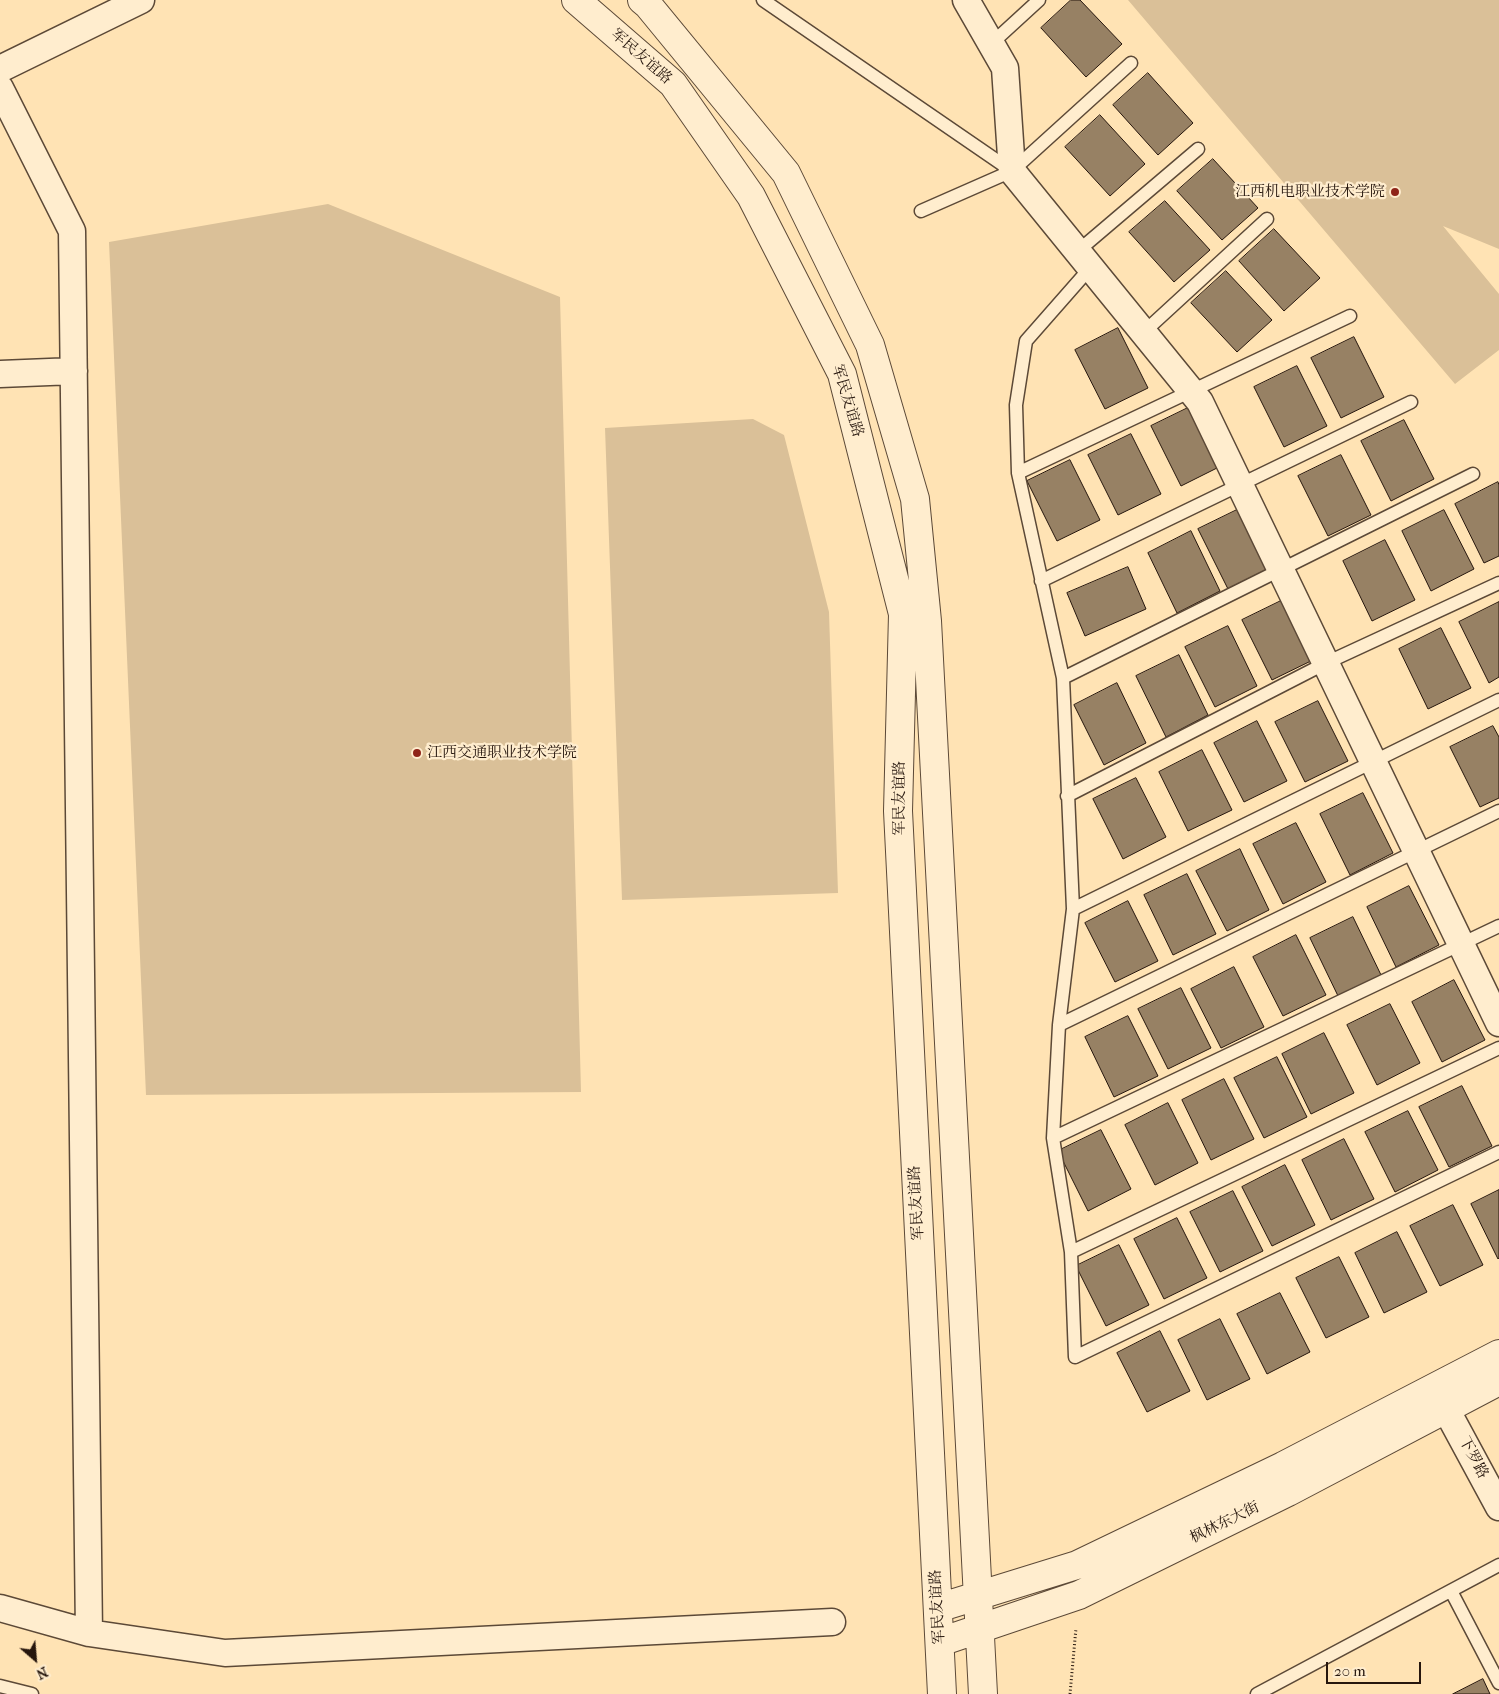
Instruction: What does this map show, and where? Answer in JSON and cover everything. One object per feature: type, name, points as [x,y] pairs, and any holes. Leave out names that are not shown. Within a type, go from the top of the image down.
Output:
[{"type":"street","points":[[0,69],[141,0]]},
{"type":"street","name":"军民友谊路","points":[[576,0],[673,84],[751,196],[842,374],[904,614],[898,811],[940,1642],[938,1692]]},
{"type":"street","points":[[642,0],[786,173],[870,345],[915,499],[927,621],[983,1694]]},
{"type":"street","points":[[966,0],[1005,68],[1012,171],[1200,402],[1499,1023]]},
{"type":"street","points":[[0,88],[72,230],[89,1633]]},
{"type":"street","points":[[0,374],[74,372]]},
{"type":"street","name":"枫林东大街","points":[[938,1608],[1077,1565],[1283,1466],[1499,1354]]},
{"type":"street","name":"枫林东大街","points":[[940,1642],[1079,1595],[1288,1492],[1499,1381]]},
{"type":"street","name":"下罗路","points":[[1446,1409],[1499,1508]]},
{"type":"street","points":[[0,1608],[89,1633],[225,1652],[832,1622]]},
{"type":"lane","points":[[763,0],[1012,171]]},
{"type":"lane","points":[[991,44],[1039,0]]},
{"type":"lane","points":[[921,211],[1012,171],[1131,63]]},
{"type":"lane","points":[[1198,149],[1084,260],[1026,341],[1016,405],[1018,473],[1063,678],[1073,909],[1059,1025],[1053,1138],[1071,1252],[1075,1357],[1499,1152]]},
{"type":"lane","points":[[1144,332],[1267,219]]},
{"type":"lane","points":[[1018,473],[1350,316]]},
{"type":"lane","points":[[1041,581],[1412,402]]},
{"type":"lane","points":[[1063,678],[1473,474]]},
{"type":"lane","points":[[1067,796],[1326,663],[1499,582]]},
{"type":"lane","points":[[1073,909],[1499,700]]},
{"type":"lane","points":[[1059,1025],[1499,811]]},
{"type":"lane","points":[[1053,1138],[1499,926]]},
{"type":"lane","points":[[1071,1252],[1499,1048]]},
{"type":"lane","points":[[1257,1694],[1499,1566]]},
{"type":"lane","points":[[1451,1591],[1499,1683]]},
{"type":"lane","points":[[0,1686],[32,1694]]},
{"type":"path","points":[[1070,1694],[1079,1595]]},
{"type":"shaded area","name":"江西机电职业技术学院","points":[[1128,0],[1499,0],[1499,249],[1443,226],[1499,294],[1499,350],[1455,384]]},
{"type":"shaded area","points":[[328,204],[560,297],[581,1092],[146,1095],[109,242]]},
{"type":"shaded area","points":[[753,419],[784,435],[829,612],[838,893],[622,900],[605,428]]},
{"type":"building","points":[[1071,0],[1080,0],[1122,44],[1086,77],[1041,28]]},
{"type":"building","points":[[1148,73],[1193,123],[1158,155],[1113,105]]},
{"type":"building","points":[[1100,115],[1145,164],[1110,196],[1065,147]]},
{"type":"building","points":[[1213,159],[1258,208],[1222,240],[1177,191]]},
{"type":"building","points":[[1165,201],[1210,250],[1174,282],[1129,232]]},
{"type":"building","points":[[1274,229],[1320,278],[1284,311],[1239,261]]},
{"type":"building","points":[[1226,271],[1272,320],[1237,352],[1191,303]]},
{"type":"building","points":[[1118,328],[1148,388],[1105,409],[1075,350]]},
{"type":"building","points":[[1354,337],[1384,397],[1341,418],[1311,358]]},
{"type":"building","points":[[1297,366],[1327,426],[1284,447],[1254,387]]},
{"type":"building","points":[[1194,405],[1223,465],[1181,486],[1151,426]]},
{"type":"building","points":[[1404,420],[1434,479],[1391,501],[1361,441]]},
{"type":"building","points":[[1131,434],[1161,494],[1118,515],[1088,455]]},
{"type":"building","points":[[1341,455],[1371,515],[1328,536],[1298,476]]},
{"type":"building","points":[[1070,460],[1100,520],[1057,541],[1027,481]]},
{"type":"building","points":[[1498,482],[1499,556],[1484,563],[1455,504]]},
{"type":"building","points":[[1241,508],[1271,568],[1228,589],[1198,529]]},
{"type":"building","points":[[1444,510],[1474,569],[1431,591],[1402,531]]},
{"type":"building","points":[[1191,531],[1220,591],[1177,613],[1148,553]]},
{"type":"building","points":[[1385,540],[1415,600],[1372,621],[1343,561]]},
{"type":"building","points":[[1128,567],[1146,609],[1085,636],[1067,593]]},
{"type":"building","points":[[1285,599],[1315,659],[1272,680],[1242,620]]},
{"type":"building","points":[[1499,602],[1499,677],[1489,683],[1459,622]]},
{"type":"building","points":[[1228,626],[1257,686],[1215,707],[1185,647]]},
{"type":"building","points":[[1441,628],[1471,688],[1428,709],[1399,649]]},
{"type":"building","points":[[1179,655],[1208,715],[1166,737],[1136,676]]},
{"type":"building","points":[[1117,683],[1146,743],[1104,765],[1074,705]]},
{"type":"building","points":[[1318,701],[1348,761],[1305,782],[1275,722]]},
{"type":"building","points":[[1257,721],[1287,781],[1244,802],[1214,743]]},
{"type":"building","points":[[1493,726],[1499,737],[1499,798],[1480,807],[1450,747]]},
{"type":"building","points":[[1202,750],[1232,810],[1188,831],[1159,772]]},
{"type":"building","points":[[1136,778],[1166,837],[1123,859],[1093,799]]},
{"type":"building","points":[[1363,793],[1393,853],[1350,875],[1320,814]]},
{"type":"building","points":[[1296,823],[1326,882],[1283,904],[1253,844]]},
{"type":"building","points":[[1240,849],[1269,910],[1227,931],[1196,871]]},
{"type":"building","points":[[1187,874],[1216,934],[1173,955],[1144,895]]},
{"type":"building","points":[[1409,886],[1439,945],[1396,967],[1367,907]]},
{"type":"building","points":[[1128,901],[1158,961],[1115,982],[1085,923]]},
{"type":"building","points":[[1353,917],[1382,977],[1339,998],[1310,938]]},
{"type":"building","points":[[1296,935],[1326,995],[1283,1016],[1253,957]]},
{"type":"building","points":[[1234,967],[1264,1027],[1221,1048],[1191,989]]},
{"type":"building","points":[[1454,980],[1485,1040],[1442,1062],[1412,1002]]},
{"type":"building","points":[[1181,988],[1211,1048],[1168,1069],[1138,1009]]},
{"type":"building","points":[[1390,1004],[1420,1063],[1377,1085],[1347,1025]]},
{"type":"building","points":[[1128,1016],[1158,1076],[1114,1097],[1085,1037]]},
{"type":"building","points":[[1324,1033],[1354,1093],[1311,1114],[1282,1054]]},
{"type":"building","points":[[1277,1057],[1307,1117],[1264,1138],[1234,1078]]},
{"type":"building","points":[[1224,1079],[1254,1139],[1211,1160],[1182,1100]]},
{"type":"building","points":[[1462,1086],[1492,1146],[1449,1167],[1419,1107]]},
{"type":"building","points":[[1168,1103],[1198,1163],[1155,1185],[1125,1125]]},
{"type":"building","points":[[1408,1111],[1438,1170],[1395,1192],[1365,1132]]},
{"type":"building","points":[[1101,1130],[1131,1189],[1088,1211],[1058,1151]]},
{"type":"building","points":[[1344,1139],[1374,1199],[1331,1220],[1302,1160]]},
{"type":"building","points":[[1285,1165],[1315,1225],[1272,1246],[1242,1187]]},
{"type":"building","points":[[1499,1190],[1499,1258],[1498,1259],[1471,1204]]},
{"type":"building","points":[[1233,1191],[1263,1251],[1220,1272],[1190,1212]]},
{"type":"building","points":[[1453,1205],[1483,1265],[1440,1286],[1410,1226]]},
{"type":"building","points":[[1177,1218],[1207,1278],[1164,1299],[1134,1239]]},
{"type":"building","points":[[1397,1232],[1427,1292],[1384,1313],[1355,1253]]},
{"type":"building","points":[[1119,1245],[1149,1305],[1106,1326],[1076,1266]]},
{"type":"building","points":[[1339,1257],[1369,1317],[1326,1338],[1296,1278]]},
{"type":"building","points":[[1280,1293],[1310,1352],[1267,1374],[1237,1314]]},
{"type":"building","points":[[1220,1319],[1250,1379],[1207,1400],[1178,1340]]},
{"type":"building","points":[[1160,1331],[1190,1391],[1147,1412],[1117,1353]]},
{"type":"building","points":[[1483,1679],[1490,1694],[1453,1694]]},
{"type":"place","name":"江西机电职业技术学院","points":[[1395,192]]},
{"type":"place","name":"江西交通职业技术学院","points":[[417,753]]}]
